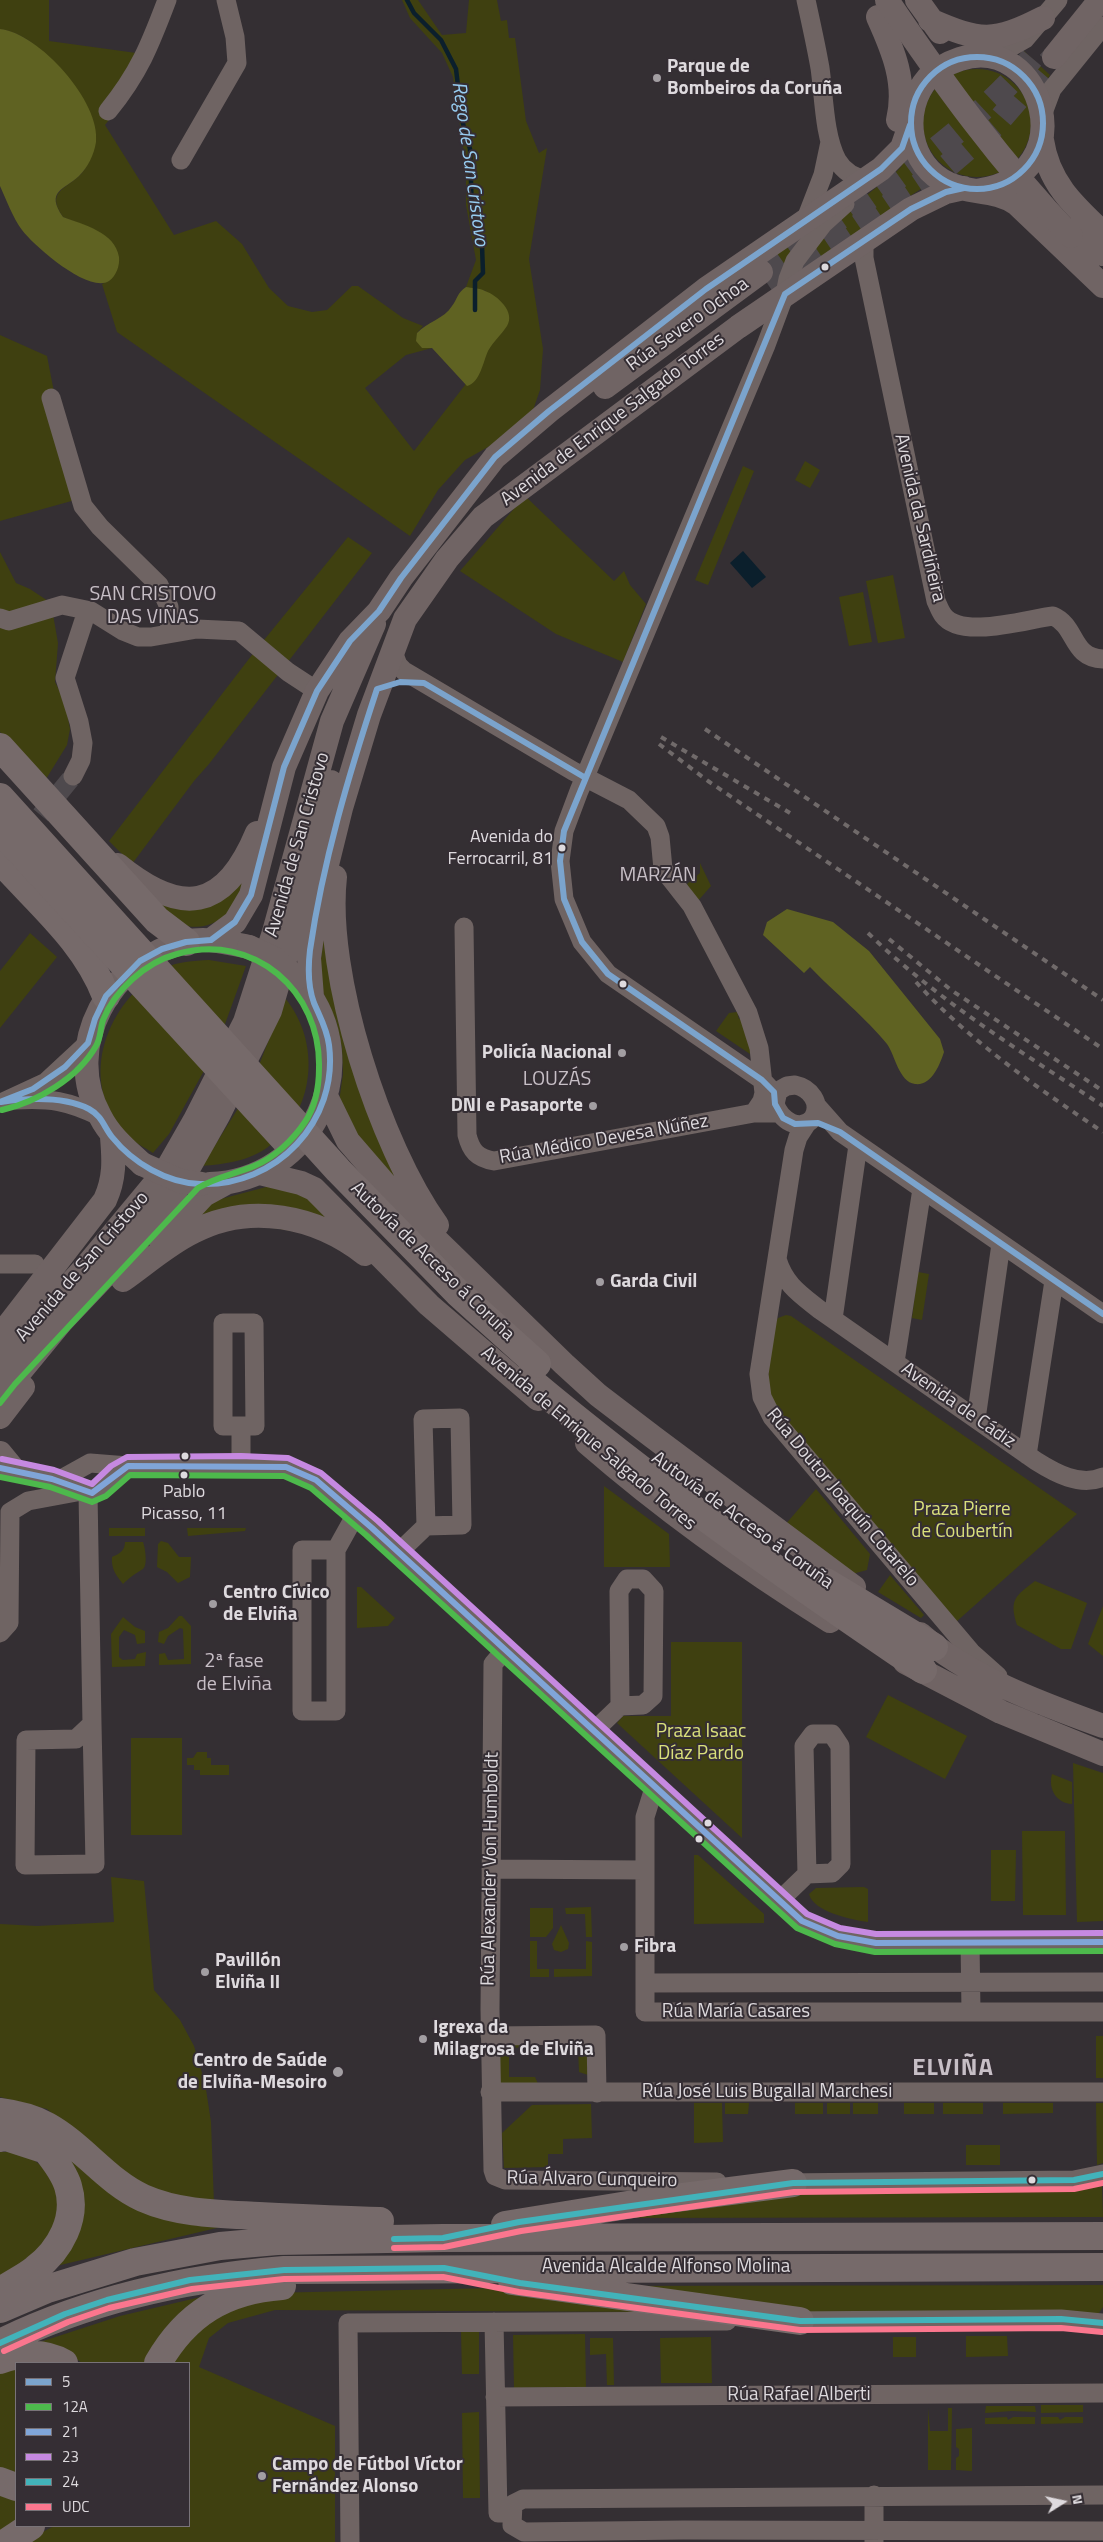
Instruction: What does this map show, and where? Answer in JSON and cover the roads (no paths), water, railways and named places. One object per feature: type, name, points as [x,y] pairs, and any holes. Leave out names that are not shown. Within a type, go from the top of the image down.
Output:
[{"type":"highway","points":[[0,747],[157,920],[199,941]]},
{"type":"highway","name":"Autovía de Acceso á Coruña","points":[[0,797],[345,1178],[532,1371]]},
{"type":"highway","name":"Autovía de Acceso á Coruña","points":[[0,830],[108,950],[330,1189],[455,1314],[532,1371],[612,1426],[762,1538],[929,1658]]},
{"type":"highway","points":[[0,860],[78,944],[97,972],[106,996]]},
{"type":"highway","points":[[0,2112],[17,2115],[46,2125],[65,2138],[120,2185],[145,2199],[187,2210],[343,2221],[519,2222]]},
{"type":"highway","points":[[0,2138],[6,2137],[46,2150],[58,2166],[68,2186],[70,2206],[67,2231],[55,2250],[35,2269],[0,2292]]},
{"type":"highway","points":[[443,2238],[519,2222],[793,2183]]},
{"type":"highway","points":[[343,2221],[400,2239]]},
{"type":"highway","name":"Avenida Alcalde Alfonso Molina","points":[[0,2309],[90,2275],[178,2253],[277,2241],[443,2238],[1099,2236]]},
{"type":"highway","name":"Avenida Alcalde Alfonso Molina","points":[[0,2343],[65,2314],[107,2300],[190,2280],[230,2274],[284,2270],[401,2268],[1099,2267]]},
{"type":"highway","points":[[344,2282],[401,2268]]},
{"type":"highway","points":[[444,2268],[520,2283],[800,2321]]},
{"type":"highway","points":[[159,2362],[184,2326],[206,2309],[230,2296],[266,2287],[344,2282],[520,2283]]},
{"type":"highway","points":[[0,2360],[12,2355],[35,2354],[61,2362]]},
{"type":"highway","points":[[0,2481],[15,2486]]},
{"type":"highway","points":[[7,2542],[30,2527]]},
{"type":"main road","points":[[898,0],[945,70],[1009,154],[1103,286]]},
{"type":"main road","points":[[917,0],[930,20],[948,41],[966,57]]},
{"type":"main road","points":[[1082,0],[1048,51],[1100,0]]},
{"type":"main road","points":[[877,5],[937,74],[1001,159],[1067,234],[1103,267]]},
{"type":"main road","points":[[877,5],[904,54],[912,84],[911,117],[918,155],[926,165],[941,180],[1010,200],[1103,254]]},
{"type":"main road","name":"Avenida de Enrique Salgado Torres","points":[[868,180],[890,145],[899,118],[902,94],[895,58],[877,5]]},
{"type":"main road","points":[[930,20],[961,34],[982,38],[1017,31],[1043,18]]},
{"type":"main road","points":[[911,117],[920,89],[936,70],[966,57],[979,56],[992,58],[1010,66],[1026,78],[1034,89],[1043,113],[1042,140],[1045,160],[1052,176],[1082,213],[1103,233]]},
{"type":"main road","name":"Avenida de Enrique Salgado Torres","points":[[199,941],[235,922],[251,895],[284,767],[317,691],[350,641],[379,611],[401,578],[495,457],[541,417],[706,289],[806,219],[868,180],[902,148],[911,117]]},
{"type":"main road","points":[[972,189],[996,188],[1018,177],[1036,156],[1042,140]]},
{"type":"main road","name":"Avenida de Enrique Salgado Torres","points":[[312,997],[309,958],[316,909],[340,808],[360,743],[377,689],[393,652],[404,619],[447,559],[483,517],[706,350],[772,284],[868,239],[911,209],[946,192],[972,189]]},
{"type":"main road","points":[[868,239],[936,205],[958,201],[981,203],[1003,209],[1067,234]]},
{"type":"main road","name":"Rúa Severo Ochoa","points":[[454,512],[503,467],[549,430],[772,284]]},
{"type":"main road","name":"Avenida de San Cristovo","points":[[0,1364],[90,1262],[167,1168],[195,1120],[237,1038],[245,1022],[263,969],[332,721],[379,611]]},
{"type":"main road","name":"Avenida de San Cristovo","points":[[0,1396],[61,1322],[134,1245],[175,1192],[219,1114],[270,1011],[297,918],[316,834],[348,727],[374,666],[404,619]]},
{"type":"main road","name":"Avenida de Enrique Salgado Torres","points":[[360,743],[338,857],[332,900],[336,942],[345,994],[363,1063],[387,1133],[407,1178],[428,1213],[469,1269]]},
{"type":"main road","points":[[72,826],[141,883],[157,892],[181,899],[204,897],[221,889],[247,856],[284,767]]},
{"type":"main road","points":[[0,1417],[21,1390],[204,1195],[226,1183],[260,1173],[289,1154],[312,1128],[326,1096],[331,1062],[326,1028],[312,997],[297,978],[275,959],[249,947],[199,941],[162,949],[140,961],[127,972],[106,996],[95,1018],[88,1042],[87,1067],[90,1087],[99,1116],[112,1137],[142,1164],[180,1181],[201,1184],[226,1183]]},
{"type":"main road","name":"Avenida de Enrique Salgado Torres","points":[[326,1096],[348,1142],[418,1222],[598,1395],[811,1556],[918,1632],[929,1658],[1001,1712],[1103,1754]]},
{"type":"main road","points":[[0,1336],[105,1200],[112,1184],[115,1166],[112,1137]]},
{"type":"main road","name":"Avenida de Enrique Salgado Torres","points":[[260,1173],[301,1183],[314,1189],[429,1306],[617,1469],[752,1571],[850,1634],[929,1658],[1103,1726]]},
{"type":"main road","points":[[123,1280],[192,1232],[236,1217],[273,1216],[304,1222],[330,1232],[356,1248],[429,1306]]},
{"type":"street","points":[[108,110],[138,69],[150,45],[167,0]]},
{"type":"street","points":[[181,160],[237,63],[235,36],[226,0]]},
{"type":"street","points":[[806,0],[820,68],[830,142],[837,160],[843,168],[852,176],[868,180],[854,197],[823,224],[807,242],[795,261],[788,279],[772,284],[700,504],[584,777],[564,831],[560,861],[564,899],[571,921],[582,942],[608,974],[762,1080],[779,1098],[795,1124],[811,1117]]},
{"type":"street","points":[[992,58],[1024,39],[1058,0]]},
{"type":"street","points":[[1043,113],[1052,89],[1103,26]]},
{"type":"street","points":[[806,219],[823,174],[830,142]]},
{"type":"street","name":"Avenida da Sardiñeira","points":[[868,239],[864,246],[864,258],[936,600],[943,616],[956,625],[969,627],[1053,616],[1064,624],[1081,652],[1094,658],[1103,659]]},
{"type":"street","points":[[50,398],[83,506],[100,527],[159,585],[169,607],[170,632]]},
{"type":"street","points":[[0,618],[9,621],[62,605],[91,611],[123,631],[138,637],[151,637],[170,632],[198,629],[239,631],[288,672],[317,691]]},
{"type":"street","points":[[73,776],[81,760],[83,743],[79,722],[65,678],[82,625],[91,611]]},
{"type":"street","points":[[393,652],[398,665],[424,683],[584,777],[629,800],[656,826],[660,837],[663,869],[692,906],[748,1013],[759,1048],[764,1093],[762,1101],[754,1113]]},
{"type":"street","points":[[377,689],[395,681],[424,683]]},
{"type":"street","name":"Rúa Médico Devesa Núñez","points":[[464,927],[467,1135],[470,1148],[477,1156],[494,1161],[754,1113],[779,1098]]},
{"type":"street","points":[[2,1101],[46,1082],[88,1042]]},
{"type":"street","points":[[779,1098],[801,1086],[815,1100],[811,1117]]},
{"type":"street","points":[[2,1101],[55,1099],[75,1104],[99,1116]]},
{"type":"street","points":[[811,1117],[840,1132],[1103,1314]]},
{"type":"street","name":"Rúa Doutor Joaquín Cotarelo","points":[[811,1117],[798,1136],[794,1150],[759,1374],[759,1386],[765,1407],[971,1652],[1016,1691]]},
{"type":"street","points":[[826,1315],[858,1145]]},
{"type":"street","points":[[895,1362],[922,1189]]},
{"type":"street","points":[[976,1419],[1002,1244]]},
{"type":"street","name":"Avenida de Cádiz","points":[[777,1258],[782,1274],[790,1285],[826,1315],[1027,1455],[1060,1475],[1079,1479],[1102,1472]]},
{"type":"street","points":[[0,1264],[35,1264]]},
{"type":"street","points":[[1027,1455],[1054,1280]]},
{"type":"street","name":"Avenida de Cádiz","points":[[768,1316],[779,1304],[785,1301],[794,1301],[826,1315]]},
{"type":"street","points":[[223,1323],[254,1323],[255,1426],[241,1426],[223,1426],[223,1323]]},
{"type":"street","points":[[398,1552],[426,1526],[462,1525],[460,1418],[423,1418],[426,1526]]},
{"type":"street","points":[[241,1426],[241,1464]]},
{"type":"street","points":[[52,1479],[63,1478],[85,1464],[128,1466],[241,1464],[286,1467],[302,1472],[323,1485],[356,1514],[654,1788],[802,1921],[827,1934],[850,1940],[876,1943],[1103,1942]]},
{"type":"street","points":[[95,1464],[105,1473],[105,1482]]},
{"type":"street","points":[[11,1466],[83,1491]]},
{"type":"street","points":[[11,1466],[34,1488],[28,1501]]},
{"type":"street","points":[[0,1633],[9,1623],[8,1516],[14,1508],[28,1501],[83,1491],[97,1492],[118,1470],[128,1466]]},
{"type":"street","points":[[78,1470],[75,1480],[83,1491],[93,1752],[95,1864],[25,1864],[26,1740],[76,1739],[93,1752]]},
{"type":"street","points":[[336,1550],[302,1550],[302,1711],[336,1711],[336,1550],[356,1514]]},
{"type":"street","points":[[594,1731],[620,1706],[643,1705],[653,1696],[654,1591],[643,1579],[627,1579],[619,1591],[620,1706]]},
{"type":"street","name":"Rúa Alexander Von Humboldt","points":[[490,2092],[493,1664],[505,1650]]},
{"type":"street","points":[[76,1739],[92,1724]]},
{"type":"street","points":[[779,1901],[807,1874],[832,1873],[841,1864],[840,1746],[832,1734],[813,1734],[804,1746],[807,1874]]},
{"type":"street","points":[[645,1982],[645,1817],[654,1788]]},
{"type":"street","points":[[491,1869],[645,1870]]},
{"type":"street","points":[[970,1942],[971,2012]]},
{"type":"street","name":"Rúa María Casares","points":[[1103,1982],[645,1982],[645,2012],[1103,2012]]},
{"type":"street","points":[[490,2036],[596,2035],[597,2093]]},
{"type":"street","name":"Rúa José Luis Bugallal Marchesi","points":[[490,2092],[1103,2092]]},
{"type":"street","name":"Rúa Álvaro Cunqueiro","points":[[490,2092],[491,2163],[495,2176],[500,2179],[793,2183],[1074,2180],[1103,2174]]},
{"type":"street","points":[[350,2542],[348,2323],[1060,2319],[1103,2323]]},
{"type":"street","points":[[494,2322],[498,2513],[512,2513]]},
{"type":"street","name":"Rúa Rafael Alberti","points":[[495,2397],[1103,2393]]},
{"type":"street","points":[[1103,2494],[523,2499],[513,2504],[512,2513],[512,2525],[524,2532],[655,2536],[874,2537],[1103,2531]]},
{"type":"street","points":[[874,2495],[874,2537]]},
{"type":"street","points":[[655,2536],[656,2497]]},
{"type":"water","points":[[743,551],[766,577],[752,588],[730,563]]},
{"type":"waterway","name":"Rego de San Cristovo","points":[[407,0],[414,13],[441,40],[456,69],[462,120],[470,149],[472,215],[482,245],[483,273],[475,281],[475,310]]},
{"type":"tunnel","points":[[769,286],[946,167],[995,125],[1054,57]]},
{"type":"tunnel","points":[[761,272],[904,173],[938,147],[1003,90],[1032,58]]},
{"type":"tunnel","points":[[23,837],[73,776]]},
{"type":"railway","points":[[705,729],[1103,1000]]},
{"type":"railway","points":[[661,737],[790,813]]},
{"type":"railway","points":[[659,744],[708,781],[1103,1049]]},
{"type":"railway","points":[[868,933],[923,981],[981,1025],[1103,1106]]},
{"type":"railway","points":[[889,939],[951,990],[1103,1091]]},
{"type":"railway","points":[[916,982],[957,1023],[981,1043],[1029,1081],[1103,1132]]},
{"type":"place","name":"Parque de Bombeiros da Coruña","points":[[657,78]]},
{"type":"place","name":"Avenida do Ferrocarril, 81","points":[[562,848]]},
{"type":"place","name":"Policía Nacional","points":[[622,1053]]},
{"type":"place","name":"DNI e Pasaporte","points":[[593,1106]]},
{"type":"place","name":"Garda Civil","points":[[600,1282]]},
{"type":"place","name":"Pablo Picasso, 11","points":[[184,1475]]},
{"type":"place","name":"Centro Cívico de Elviña","points":[[213,1604]]},
{"type":"place","name":"Fibra","points":[[624,1947]]},
{"type":"place","name":"Pavillón Elviña II","points":[[205,1972]]},
{"type":"place","name":"Igrexa da Milagrosa de Elviña","points":[[423,2039]]},
{"type":"place","name":"Centro de Saúde de Elviña-Mesoiro","points":[[338,2072]]},
{"type":"place","name":"Campo de Fútbol Víctor Fernández Alonso","points":[[262,2476]]},
{"type":"district","name":"SAN CRISTOVO DAS VIÑAS","points":[[153,606]]},
{"type":"district","name":"MARZÁN","points":[[658,876]]},
{"type":"district","name":"LOUZÁS","points":[[557,1080]]},
{"type":"district","name":"2ª fase de Elviña","points":[[234,1674]]},
{"type":"district","name":"ELVIÑA","points":[[953,2069]]},
{"type":"park label","name":"Praza Pierre de Coubertín","points":[[962,1521]]},
{"type":"park label","name":"Praza Isaac Díaz Pardo","points":[[701,1743]]}]
